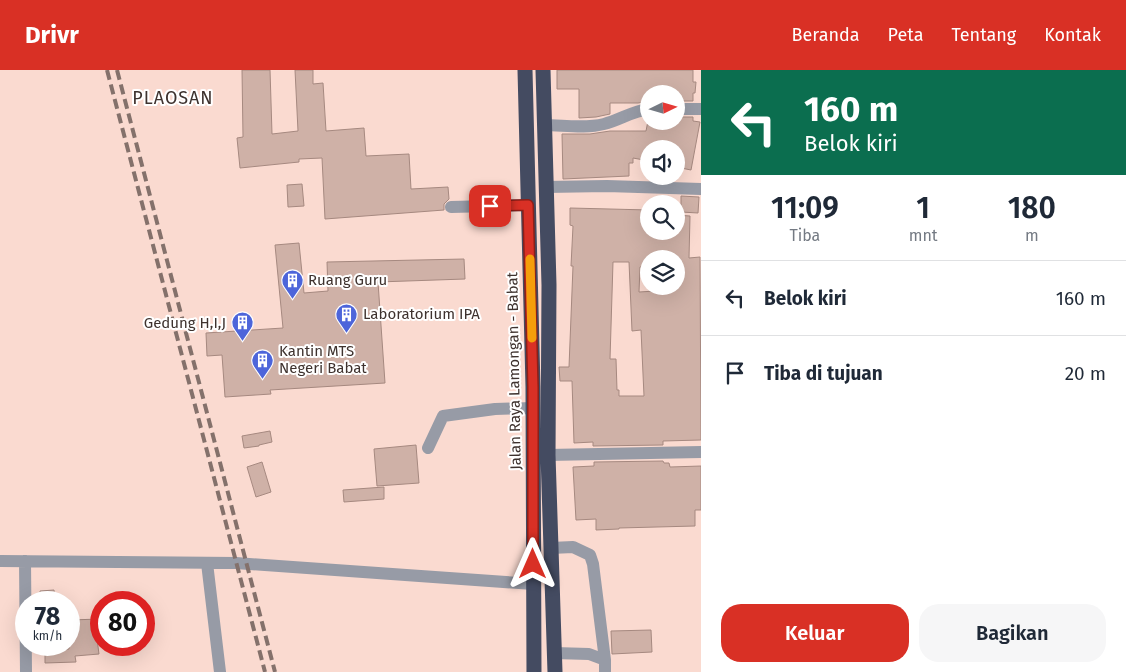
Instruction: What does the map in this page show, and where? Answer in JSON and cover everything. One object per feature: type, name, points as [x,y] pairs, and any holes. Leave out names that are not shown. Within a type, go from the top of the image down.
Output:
[{"type":"highway","name":"Jalan Raya Lamongan - Babat","points":[[525,70],[533,408],[534,672]]},
{"type":"highway","points":[[543,70],[549,286],[548,455],[555,672]]},
{"type":"street","points":[[685,109],[701,109]]},
{"type":"street","points":[[544,125],[602,125],[640,110]]},
{"type":"street","points":[[546,187],[606,186],[701,189]]},
{"type":"street","points":[[451,207],[528,205]]},
{"type":"street","points":[[428,448],[443,416],[533,408]]},
{"type":"street","points":[[548,455],[701,452]]},
{"type":"street","points":[[551,548],[573,547],[590,555],[593,564],[605,666]]},
{"type":"street","points":[[0,561],[236,563],[533,584]]},
{"type":"street","points":[[25,561],[26,672]]},
{"type":"street","points":[[207,564],[220,672]]},
{"type":"street","points":[[554,653],[589,654],[605,666]]},
{"type":"building","points":[[242,70],[270,70],[272,134],[298,131],[295,70],[313,70],[313,84],[323,83],[326,131],[364,128],[366,156],[409,154],[411,189],[448,187],[449,199],[444,204],[444,210],[325,219],[322,158],[299,159],[299,162],[240,168],[237,138],[243,137]]},
{"type":"building","points":[[557,70],[693,70],[693,82],[696,82],[693,101],[685,101],[685,85],[640,85],[640,103],[610,103],[610,114],[579,118],[579,89],[557,89]]},
{"type":"building","points":[[685,117],[693,117],[693,121],[700,122],[691,170],[685,169],[685,140],[640,140],[640,159],[633,158],[633,163],[629,163],[629,176],[563,179],[562,134],[685,130]]},
{"type":"building","points":[[302,184],[304,206],[288,207],[287,185]]},
{"type":"building","points":[[685,196],[699,197],[698,213],[685,212]]},
{"type":"building","points":[[570,208],[640,210],[640,240],[685,240],[685,216],[690,216],[689,258],[700,257],[701,440],[663,441],[663,445],[593,446],[593,442],[574,443],[572,381],[560,381],[559,367],[569,367],[573,226],[570,225]],"holes":[[[613,262],[629,262],[632,331],[641,330],[644,396],[619,396],[619,390],[617,390],[616,359],[610,359]]]},
{"type":"building","points":[[299,243],[304,293],[328,291],[327,262],[464,259],[465,279],[378,282],[385,383],[270,390],[271,394],[225,397],[222,355],[207,356],[206,333],[283,328],[275,245]]},
{"type":"building","points":[[270,431],[272,442],[244,448],[242,436]]},
{"type":"building","points":[[416,445],[419,483],[377,486],[374,449]]},
{"type":"building","points":[[663,461],[664,463],[669,463],[670,467],[701,466],[701,510],[695,510],[695,526],[596,530],[596,519],[576,520],[573,467],[594,466],[594,462]]},
{"type":"building","points":[[262,462],[271,492],[256,497],[247,467]]},
{"type":"building","points":[[384,487],[384,499],[344,502],[343,490]]},
{"type":"building","points":[[90,619],[90,655],[80,656],[80,620]]},
{"type":"building","points":[[651,630],[652,652],[612,654],[611,631]]},
{"type":"building","points":[[45,656],[75,656],[76,662],[45,663]]},
{"type":"railway","points":[[107,70],[265,672]]},
{"type":"railway","points":[[117,70],[275,672]]},
{"type":"slow traffic","points":[[530,259],[532,338]]},
{"type":"place","name":"Ruang Guru","points":[[292,299]]},
{"type":"place","name":"Laboratorium IPA","points":[[347,333]]},
{"type":"place","name":"Gedung H,I,J","points":[[242,342]]},
{"type":"place","name":"Kantin MTS Negeri Babat","points":[[263,379]]},
{"type":"district","name":"PLAOSAN","points":[[173,98]]},
{"type":"route","points":[[490,206],[528,205],[533,387],[533,564]]}]
